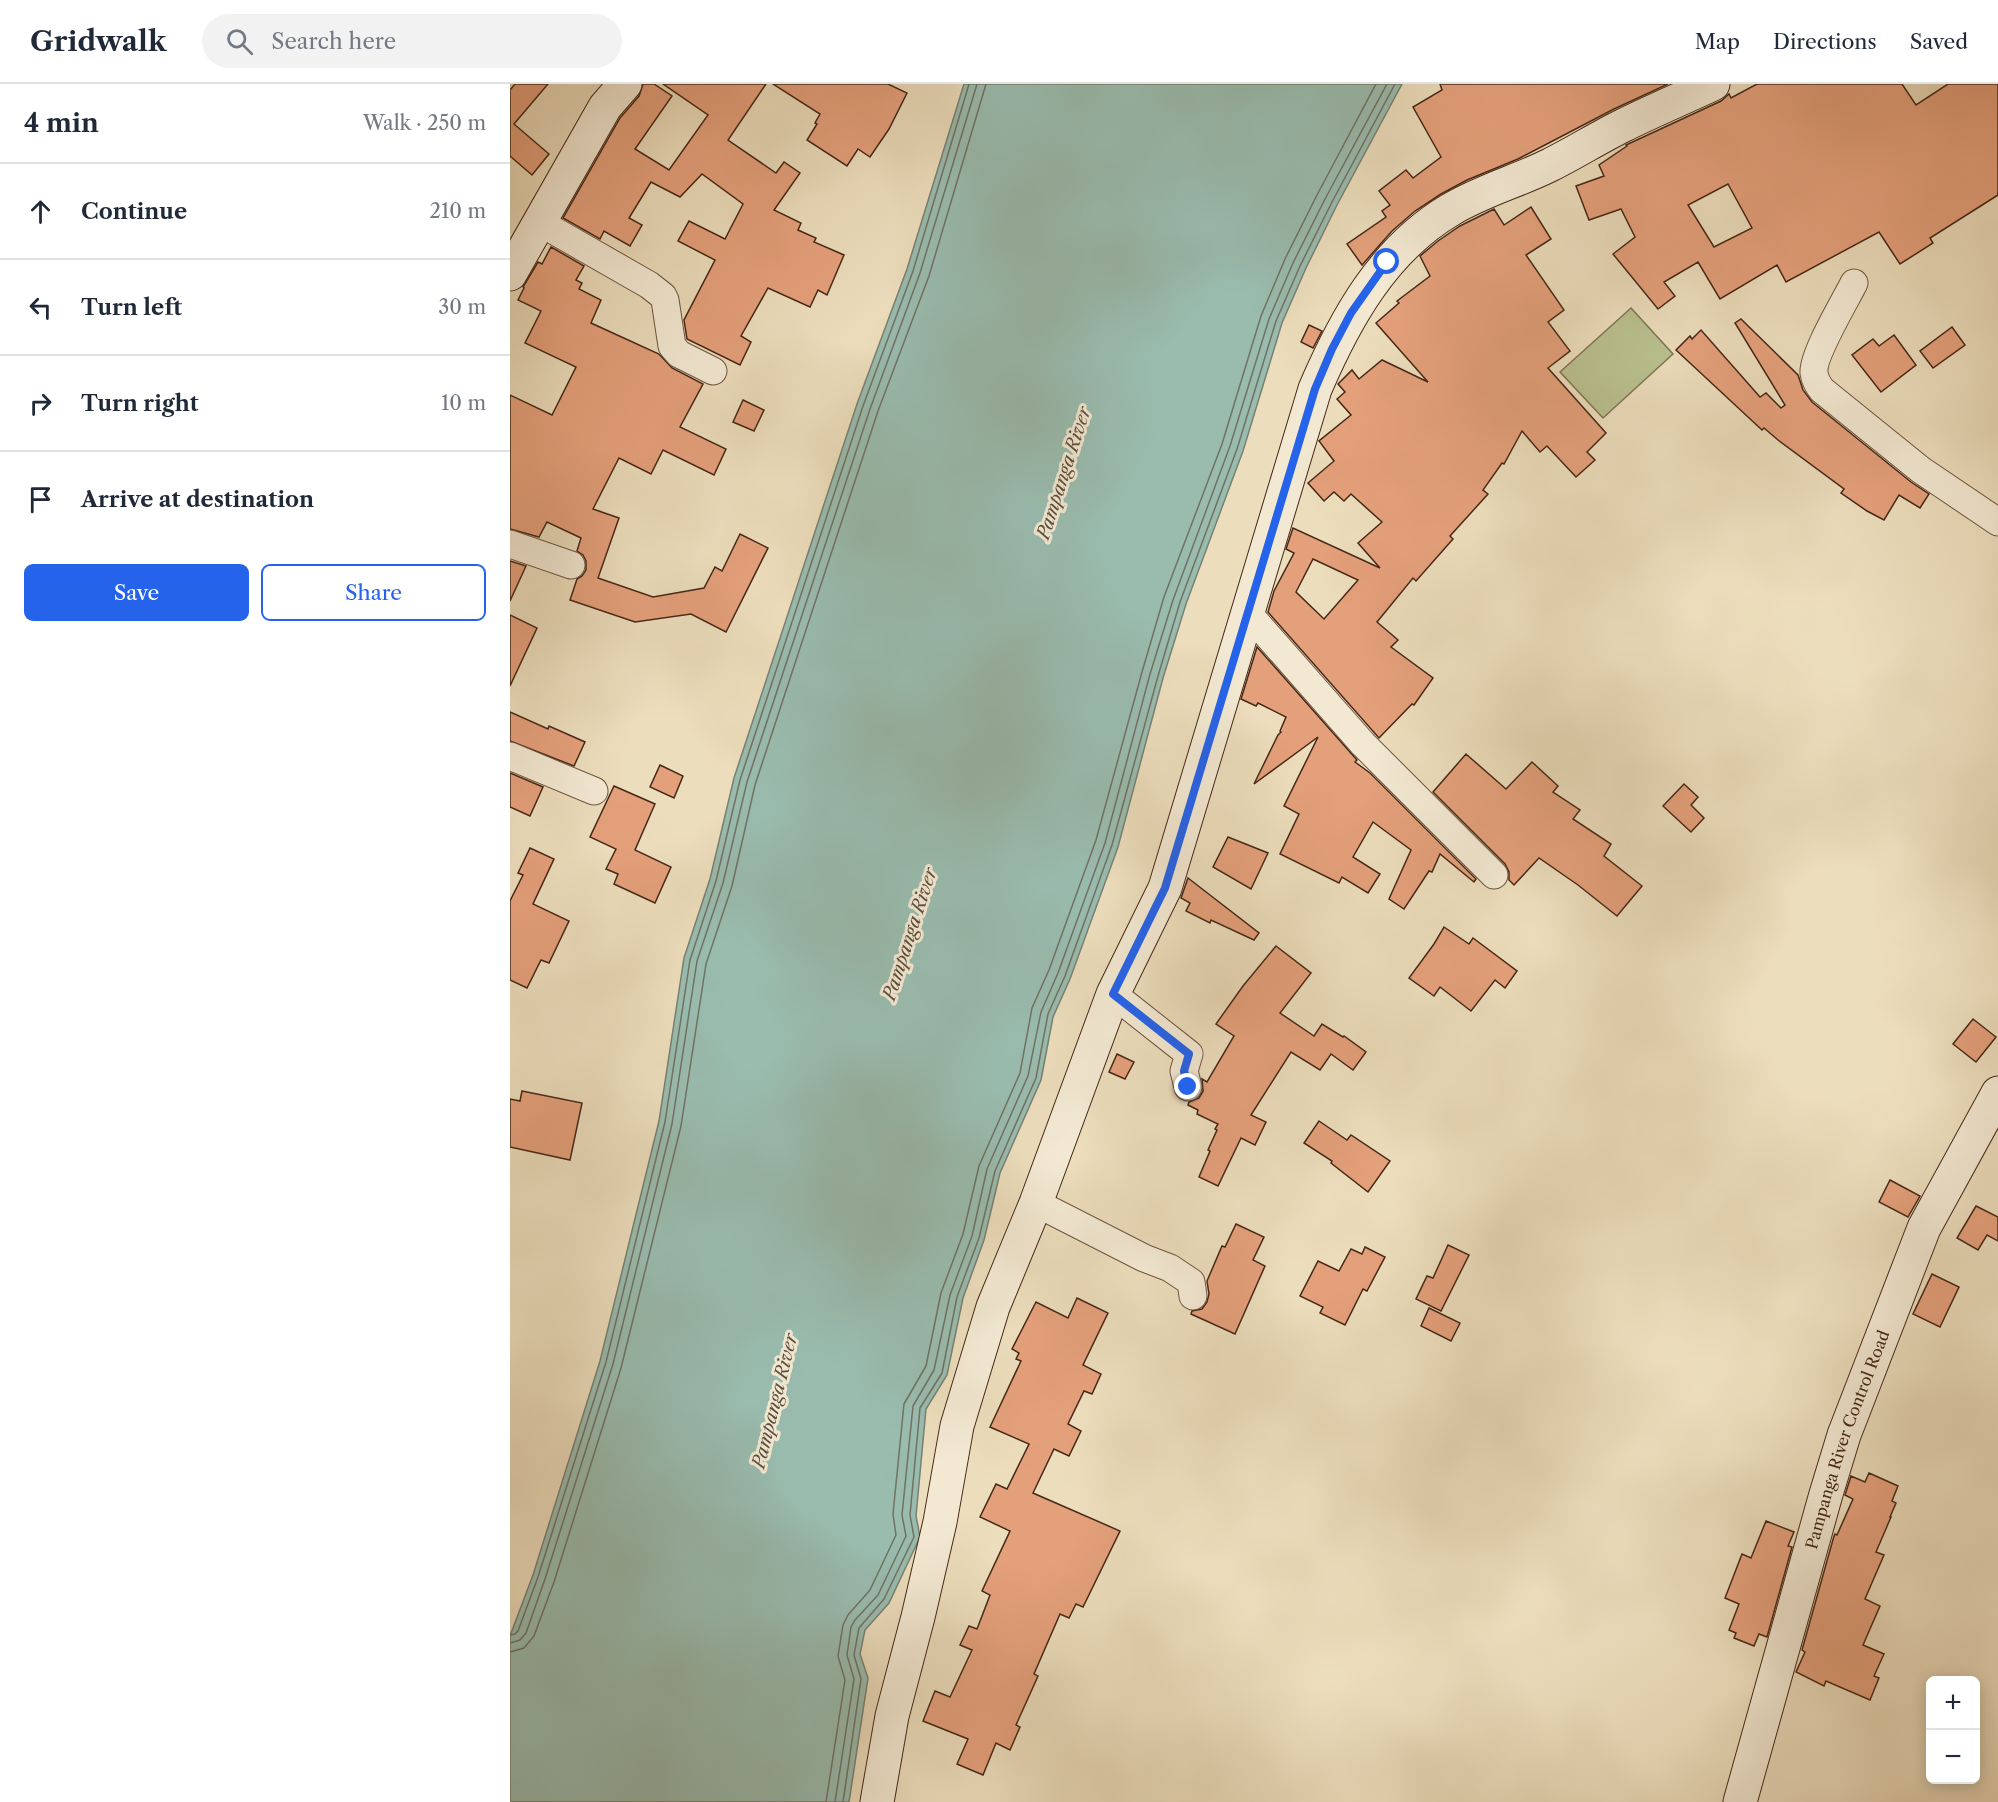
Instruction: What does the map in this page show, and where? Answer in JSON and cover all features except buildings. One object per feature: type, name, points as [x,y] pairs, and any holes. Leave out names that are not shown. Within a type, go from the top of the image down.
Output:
[{"type":"street","points":[[510,274],[605,107],[625,84]]},
{"type":"street","points":[[878,1802],[892,1716],[940,1522],[957,1426],[993,1307],[1036,1203],[1113,994],[1165,888],[1315,389],[1332,349],[1351,313],[1387,262],[1416,234],[1451,209],[1549,165],[1623,126],[1713,84]]},
{"type":"street","points":[[539,222],[649,285],[663,296],[668,307],[672,346],[679,354],[713,371]]},
{"type":"street","points":[[1854,283],[1825,338],[1813,370],[1816,381],[1822,390],[1921,470],[1998,522]]},
{"type":"street","points":[[510,544],[571,565]]},
{"type":"street","points":[[1247,612],[1363,744],[1494,875]]},
{"type":"street","points":[[510,756],[594,790]]},
{"type":"street","points":[[1113,994],[1189,1054],[1184,1071],[1188,1087]]},
{"type":"street","name":"Pampanga River Control Road","points":[[1740,1802],[1844,1435],[1923,1228],[1998,1093]]},
{"type":"street","points":[[1036,1203],[1144,1258],[1170,1268],[1191,1282],[1193,1296]]},
{"type":"green space","points":[[1631,308],[1673,354],[1603,418],[1560,372]]},
{"type":"water","name":"Pampanga River","points":[[964,84],[1402,84],[1337,205],[1282,323],[1243,451],[1186,604],[1163,678],[1118,847],[1070,979],[1053,1017],[1041,1080],[1000,1173],[984,1240],[963,1298],[947,1375],[926,1409],[916,1516],[920,1537],[889,1603],[865,1630],[860,1654],[868,1678],[849,1802],[510,1802],[510,1636],[533,1575],[600,1361],[659,1121],[684,958],[710,879],[734,778],[857,404],[907,269]]},
{"type":"route","points":[[1188,1087],[1184,1071],[1189,1054],[1113,994],[1165,888],[1315,389],[1351,313],[1387,262]]}]
